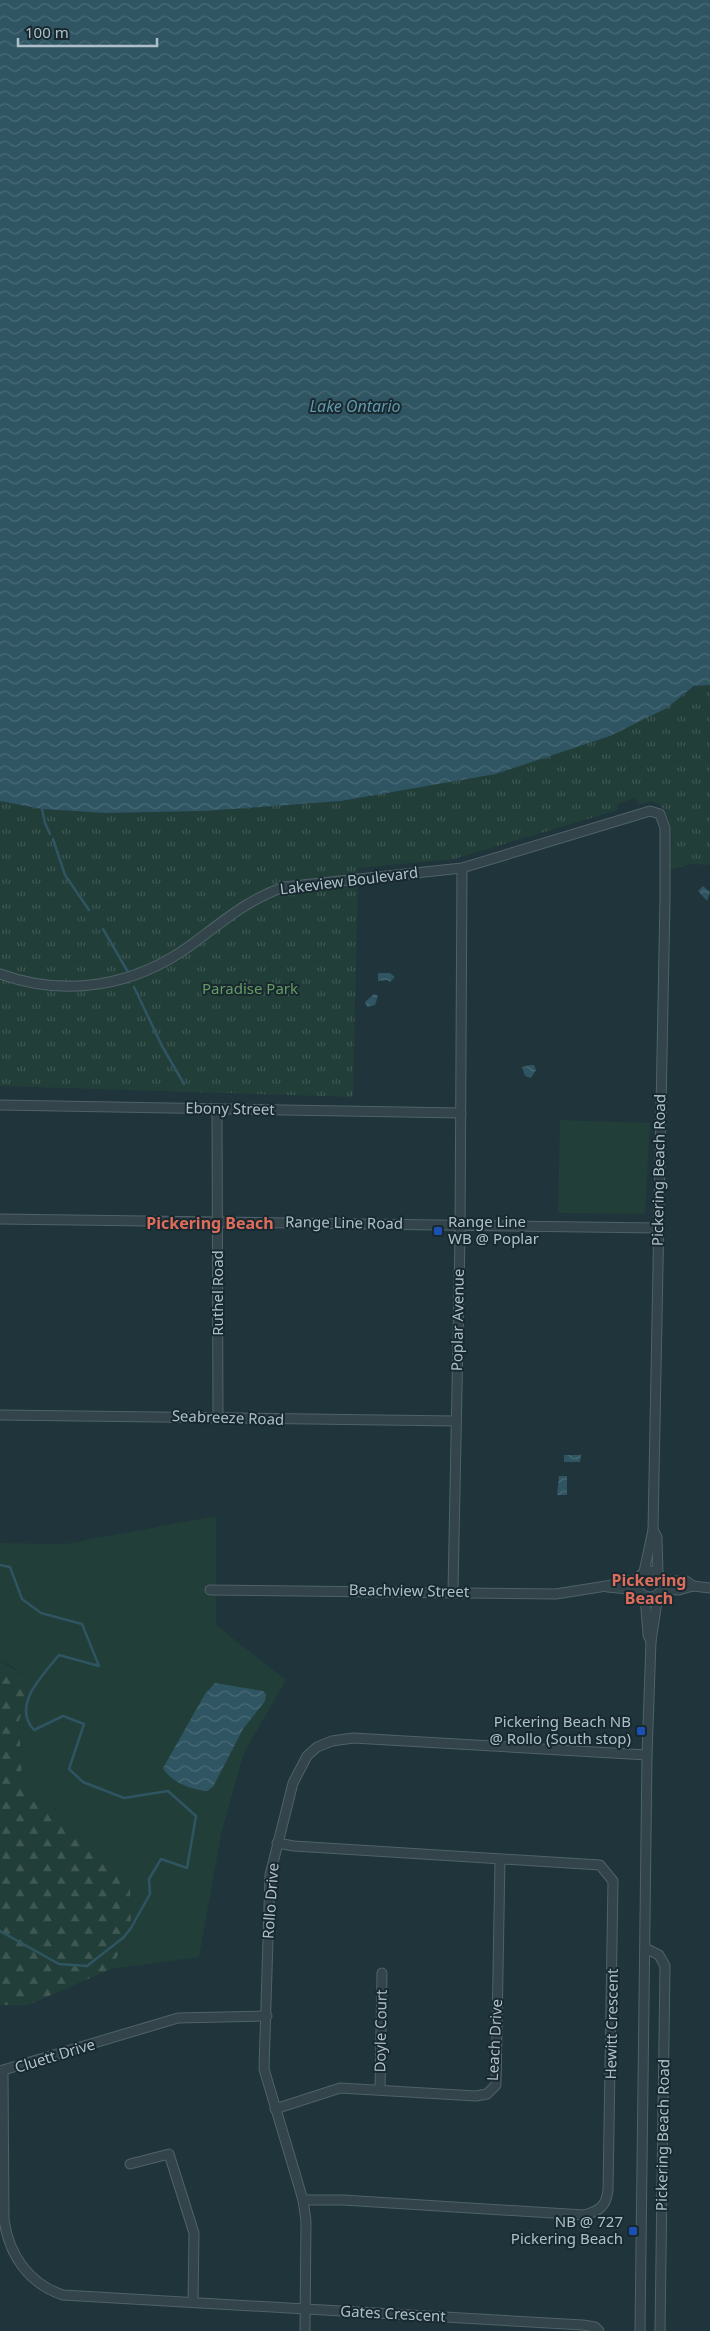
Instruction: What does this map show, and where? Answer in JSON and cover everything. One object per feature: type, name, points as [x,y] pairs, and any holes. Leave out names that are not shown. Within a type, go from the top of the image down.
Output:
[{"type":"street","name":"Lakeview Boulevard","points":[[0,974],[52,986],[115,982],[137,976],[169,960],[242,907],[267,893],[284,887],[462,868],[650,811],[657,812]]},
{"type":"street","name":"Pickering Beach Road","points":[[651,1641],[648,1635],[641,1576],[653,1530],[665,828],[662,816],[657,812]]},
{"type":"street","name":"Poplar Avenue","points":[[454,1591],[461,1113],[462,868]]},
{"type":"street","name":"Ebony Street","points":[[0,1104],[461,1113]]},
{"type":"street","name":"Ruthel Road","points":[[217,1109],[218,1417]]},
{"type":"street","name":"Range Line Road","points":[[0,1219],[658,1228]]},
{"type":"street","name":"Seabreeze Road","points":[[0,1415],[218,1417],[313,1421],[456,1421]]},
{"type":"street","name":"Pickering Beach Road","points":[[640,2331],[647,1949],[647,1755],[651,1641],[660,1585],[657,1537],[653,1530]]},
{"type":"street","points":[[641,1576],[653,1571],[660,1585]]},
{"type":"street","name":"Beachview Street","points":[[210,1590],[454,1591],[556,1594],[606,1586],[641,1576]]},
{"type":"street","points":[[642,1593],[660,1585],[679,1590],[693,1586],[710,1588]]},
{"type":"street","name":"Beachview Street","points":[[606,1586],[642,1593]]},
{"type":"street","name":"Rollo Drive","points":[[304,2331],[306,2221],[303,2200],[264,2069],[270,1874],[293,1783],[307,1756],[317,1747],[332,1741],[353,1738],[647,1755]]},
{"type":"street","name":"Hewitt Crescent","points":[[277,1843],[294,1846],[600,1865],[613,1881],[608,2190],[606,2201],[599,2211],[584,2215],[352,2200],[303,2200]]},
{"type":"street","name":"Leach Drive","points":[[275,2109],[340,2088],[476,2096],[487,2094],[496,2085],[500,1859]]},
{"type":"street","name":"Pickering Beach Road","points":[[647,1949],[659,1955],[666,1966],[660,2331]]},
{"type":"street","name":"Doyle Court","points":[[380,2089],[382,1973]]},
{"type":"street","name":"Cluett Drive","points":[[267,2016],[178,2018],[2,2071],[4,2220],[6,2238],[13,2253],[29,2275],[46,2289],[63,2295],[305,2309]]},
{"type":"street","points":[[130,2164],[169,2154],[194,2232],[193,2302]]},
{"type":"street","name":"Gates Crescent","points":[[305,2309],[583,2325],[595,2327],[599,2331]]},
{"type":"green space","name":"Paradise Park","points":[[710,682],[710,865],[690,864],[670,870],[670,821],[661,806],[652,801],[639,805],[635,798],[617,804],[618,810],[454,859],[358,868],[353,1097],[0,1086],[0,801],[42,809],[105,813],[205,811],[341,801],[496,774],[610,736],[667,708],[695,686]]},
{"type":"green space","points":[[560,1120],[650,1123],[645,1214],[558,1213]]},
{"type":"green space","points":[[216,1516],[216,1625],[286,1680],[244,1753],[222,1830],[199,1957],[111,1969],[131,1928],[130,1883],[113,1861],[68,1818],[35,1797],[22,1779],[19,1721],[27,1695],[26,1677],[10,1665],[0,1661],[0,1543],[65,1544]]},
{"type":"green space","points":[[0,1661],[26,1677],[27,1695],[19,1721],[22,1779],[35,1797],[68,1818],[113,1861],[130,1883],[131,1928],[111,1969],[28,2005],[0,2005]]},
{"type":"water","name":"Lake Ontario","points":[[0,0],[710,0],[710,685],[694,686],[667,708],[610,736],[496,774],[341,801],[205,811],[105,813],[42,809],[0,801]]},
{"type":"water","points":[[703,886],[710,892],[707,901],[698,891]]},
{"type":"water","points":[[378,973],[390,973],[395,977],[390,982],[387,980],[378,981]]},
{"type":"water","points":[[374,994],[378,996],[375,1005],[367,1007],[365,1002]]},
{"type":"water","points":[[534,1065],[536,1070],[531,1078],[525,1076],[522,1067]]},
{"type":"water","points":[[564,1455],[581,1455],[580,1462],[564,1462]]},
{"type":"water","points":[[559,1476],[567,1476],[567,1495],[557,1495]]},
{"type":"water","points":[[215,1683],[263,1691],[266,1694],[265,1701],[243,1729],[213,1787],[207,1791],[195,1789],[176,1781],[163,1768],[205,1694]]},
{"type":"waterway","points":[[42,809],[50,834]]},
{"type":"waterway","points":[[53,839],[65,875],[89,910]]},
{"type":"waterway","points":[[103,929],[128,972]]},
{"type":"waterway","points":[[134,987],[162,1046],[184,1084]]},
{"type":"waterway","points":[[0,1565],[10,1567],[22,1599],[41,1613],[82,1624],[99,1666],[59,1655],[38,1681],[28,1701],[26,1711],[28,1720],[34,1730],[63,1716],[84,1724],[69,1769],[83,1782],[124,1798],[168,1791],[196,1816],[187,1868],[161,1859],[149,1879],[150,1894],[131,1928],[124,1937],[87,1966],[59,1964],[0,1931]]},
{"type":"place","name":"Range Line WB @ Poplar","points":[[438,1231]]},
{"type":"place","name":"Pickering Beach NB @ Rollo (South stop)","points":[[641,1731]]},
{"type":"place","name":"NB @ 727 Pickering Beach","points":[[633,2231]]},
{"type":"district","name":"Pickering Beach","points":[[210,1223]]},
{"type":"district","name":"Pickering Beach","points":[[649,1589]]}]
